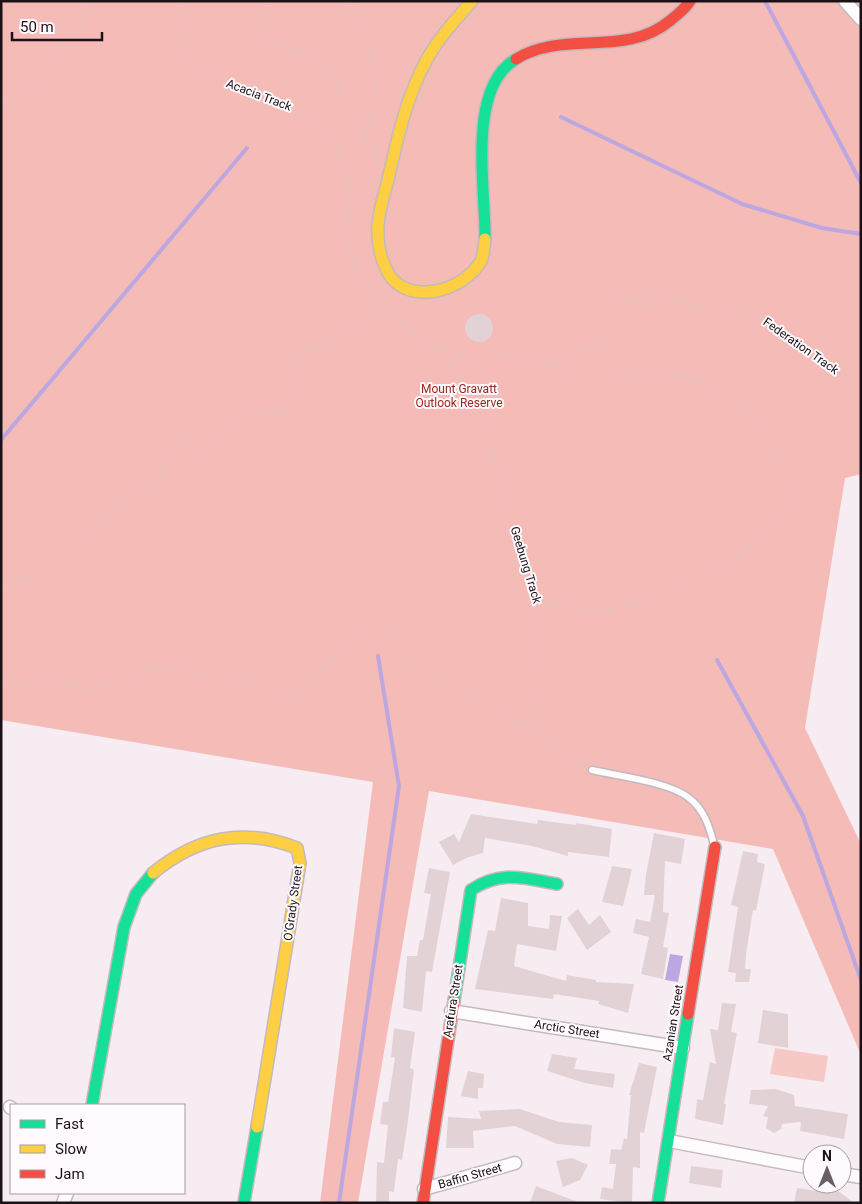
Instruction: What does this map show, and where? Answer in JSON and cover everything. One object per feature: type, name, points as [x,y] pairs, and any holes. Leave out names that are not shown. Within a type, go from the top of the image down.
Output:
[{"type":"street","points":[[472,1],[459,15],[426,61],[417,80],[399,133],[380,216],[378,225],[379,252],[389,275],[406,290],[423,292],[449,290],[465,278],[481,261],[486,208],[481,145],[494,84],[508,64],[526,50],[535,48],[559,44],[623,41],[653,33],[678,15],[690,1]]},
{"type":"street","points":[[844,1],[861,19]]},
{"type":"street","name":"O'Grady Street","points":[[92,1104],[122,934],[136,894],[153,874],[178,856],[208,842],[239,836],[281,842],[297,848],[300,863],[244,1203]]},
{"type":"street","name":"Azanian Street","points":[[658,1203],[714,847]]},
{"type":"street","name":"Arafura Street","points":[[423,1203],[471,890],[484,879],[500,875],[557,884]]},
{"type":"street","name":"Arctic Street","points":[[451,1011],[683,1048]]},
{"type":"street","points":[[669,1141],[802,1166]]},
{"type":"street","name":"Baffin Street","points":[[424,1189],[515,1163]]},
{"type":"lane","points":[[592,770],[672,788],[690,798],[704,816],[714,847]]},
{"type":"path","points":[[1,105],[32,90],[82,30],[85,1]]},
{"type":"path","name":"Acacia Track","points":[[177,1],[190,58],[211,77],[278,100],[315,120],[338,150],[348,185],[348,240],[357,267],[386,312],[392,319],[398,319]]},
{"type":"path","points":[[263,1],[267,16],[266,32],[269,40],[278,47],[304,52],[319,59],[343,94],[358,130],[376,161],[377,146],[370,122],[378,92],[369,43],[349,1]]},
{"type":"path","name":"Federation Track","points":[[548,364],[592,347],[618,319],[617,292],[652,308],[653,291],[705,310],[757,315],[845,377],[861,393]]},
{"type":"path","points":[[1,594],[7,587],[57,559],[67,548],[83,540],[110,508],[159,482],[164,474],[164,450],[188,433],[203,454],[212,459],[209,438],[240,412],[285,414],[298,397],[292,370],[304,352],[386,312]]},
{"type":"path","name":"Geebung Track","points":[[548,364],[510,354],[473,358],[442,349],[478,405],[514,529],[539,602],[538,710],[548,739],[564,760],[592,770]]},
{"type":"path","points":[[539,602],[574,609],[606,611],[651,597],[732,559],[774,532],[791,504],[788,482],[775,448],[754,422],[703,382],[663,374],[577,375],[548,364]]},
{"type":"path","points":[[1,683],[24,687],[58,679],[90,690],[151,668],[247,680],[276,699],[296,699],[309,682],[368,629],[390,632],[410,666],[482,700],[548,739]]},
{"type":"shaded area","points":[[670,954],[683,956],[678,982],[665,980]]},
{"type":"shaded area","points":[[775,1048],[828,1056],[824,1082],[770,1074]]},
{"type":"green space","name":"Mount Gravatt Outlook Reserve","points":[[1,1],[861,1],[861,474],[845,478],[805,728],[861,844],[861,1055],[773,849],[429,791],[358,1203],[320,1203],[373,782],[1,720]]},
{"type":"building","points":[[479,314],[489,318],[493,328],[489,338],[479,342],[469,338],[465,328],[469,318]]},
{"type":"building","points":[[471,814],[537,824],[538,820],[576,825],[576,823],[612,829],[609,857],[568,852],[568,856],[532,846],[485,838],[483,853],[466,858],[453,865],[439,842],[454,834],[459,842]]},
{"type":"building","points":[[654,833],[685,839],[681,864],[665,861],[663,912],[669,913],[663,947],[668,948],[663,979],[641,974],[649,937],[633,933],[636,919],[650,922],[655,895],[644,895]]},
{"type":"building","points":[[743,851],[758,854],[757,862],[765,864],[756,911],[753,910],[746,954],[745,969],[751,969],[749,982],[735,982],[736,973],[728,972],[738,907],[731,905]]},
{"type":"building","points":[[612,866],[632,869],[623,906],[602,902]]},
{"type":"building","points":[[429,868],[450,872],[432,972],[426,971],[422,1012],[403,1008],[407,956],[417,956],[420,940],[423,940],[431,894],[424,893]]},
{"type":"building","points":[[501,898],[528,903],[528,926],[549,929],[550,915],[562,916],[556,951],[517,944],[514,966],[566,981],[567,975],[596,980],[596,982],[634,984],[628,1013],[598,1004],[599,1001],[554,994],[553,999],[475,989],[488,930],[495,931]]},
{"type":"building","points":[[578,909],[589,925],[600,915],[611,932],[587,950],[567,918]]},
{"type":"building","points":[[722,1003],[736,1004],[731,1032],[737,1033],[724,1104],[726,1104],[723,1125],[695,1119],[697,1099],[703,1100],[710,1062],[716,1064],[710,1029],[718,1030]]},
{"type":"building","points":[[763,1010],[788,1014],[788,1048],[758,1043]]},
{"type":"building","points":[[394,1028],[415,1032],[410,1068],[414,1070],[402,1160],[398,1159],[394,1192],[389,1191],[389,1203],[376,1203],[377,1162],[384,1163],[388,1125],[380,1124],[383,1102],[388,1102],[395,1058],[391,1057]]},
{"type":"building","points":[[552,1054],[577,1058],[574,1069],[615,1074],[613,1088],[585,1083],[547,1071]]},
{"type":"building","points":[[639,1063],[657,1067],[644,1133],[640,1132],[640,1168],[633,1167],[632,1203],[600,1199],[602,1187],[613,1189],[616,1164],[609,1164],[611,1149],[621,1150],[624,1138],[627,1139],[631,1095],[629,1095]]},
{"type":"building","points":[[468,1071],[484,1074],[483,1088],[478,1088],[478,1099],[461,1096]]},
{"type":"building","points":[[776,1089],[794,1095],[795,1106],[848,1114],[844,1139],[800,1131],[801,1122],[782,1124],[781,1129],[774,1133],[766,1128],[768,1117],[763,1116],[768,1106],[749,1104],[751,1090]]},
{"type":"building","points":[[520,1109],[559,1122],[592,1125],[590,1147],[557,1144],[515,1126],[473,1131],[474,1148],[446,1148],[448,1117],[481,1119],[479,1111]]},
{"type":"building","points":[[572,1158],[588,1165],[580,1180],[563,1187],[556,1161]]},
{"type":"building","points":[[691,1166],[723,1170],[721,1188],[689,1183]]},
{"type":"building","points":[[536,1186],[578,1202],[578,1203],[530,1203]]},
{"type":"building","points":[[797,1188],[802,1189],[802,1194],[842,1194],[854,1203],[794,1203]]},
{"type":"waterway","points":[[765,1],[861,183]]},
{"type":"waterway","points":[[561,117],[742,204],[822,228],[861,234]]},
{"type":"waterway","points":[[1,440],[247,148]]},
{"type":"waterway","points":[[339,1203],[399,786],[378,656]]},
{"type":"waterway","points":[[717,660],[803,816],[861,980]]},
{"type":"traffic: fast","points":[[485,239],[482,168],[484,116],[490,92],[500,73],[516,59]]},
{"type":"traffic: fast","points":[[92,1104],[124,927],[136,894],[153,873]]},
{"type":"traffic: fast","points":[[454,1001],[471,890],[492,880],[513,877],[557,884]]},
{"type":"traffic: fast","points":[[658,1203],[688,1014]]},
{"type":"traffic: fast","points":[[244,1203],[257,1127]]},
{"type":"traffic: slow","points":[[472,1],[436,45],[426,61],[413,90],[382,202],[378,237],[381,255],[388,273],[397,283],[409,290],[422,292],[436,291],[449,287],[473,272],[482,259],[485,239]]},
{"type":"traffic: slow","points":[[153,873],[186,851],[221,839],[239,837],[258,838],[297,848],[300,863],[257,1127]]},
{"type":"traffic: jam","points":[[516,59],[535,50],[555,46],[614,42],[653,32],[671,20],[690,1]]},
{"type":"traffic: jam","points":[[688,1014],[715,847]]},
{"type":"traffic: jam","points":[[423,1203],[454,1001]]}]
